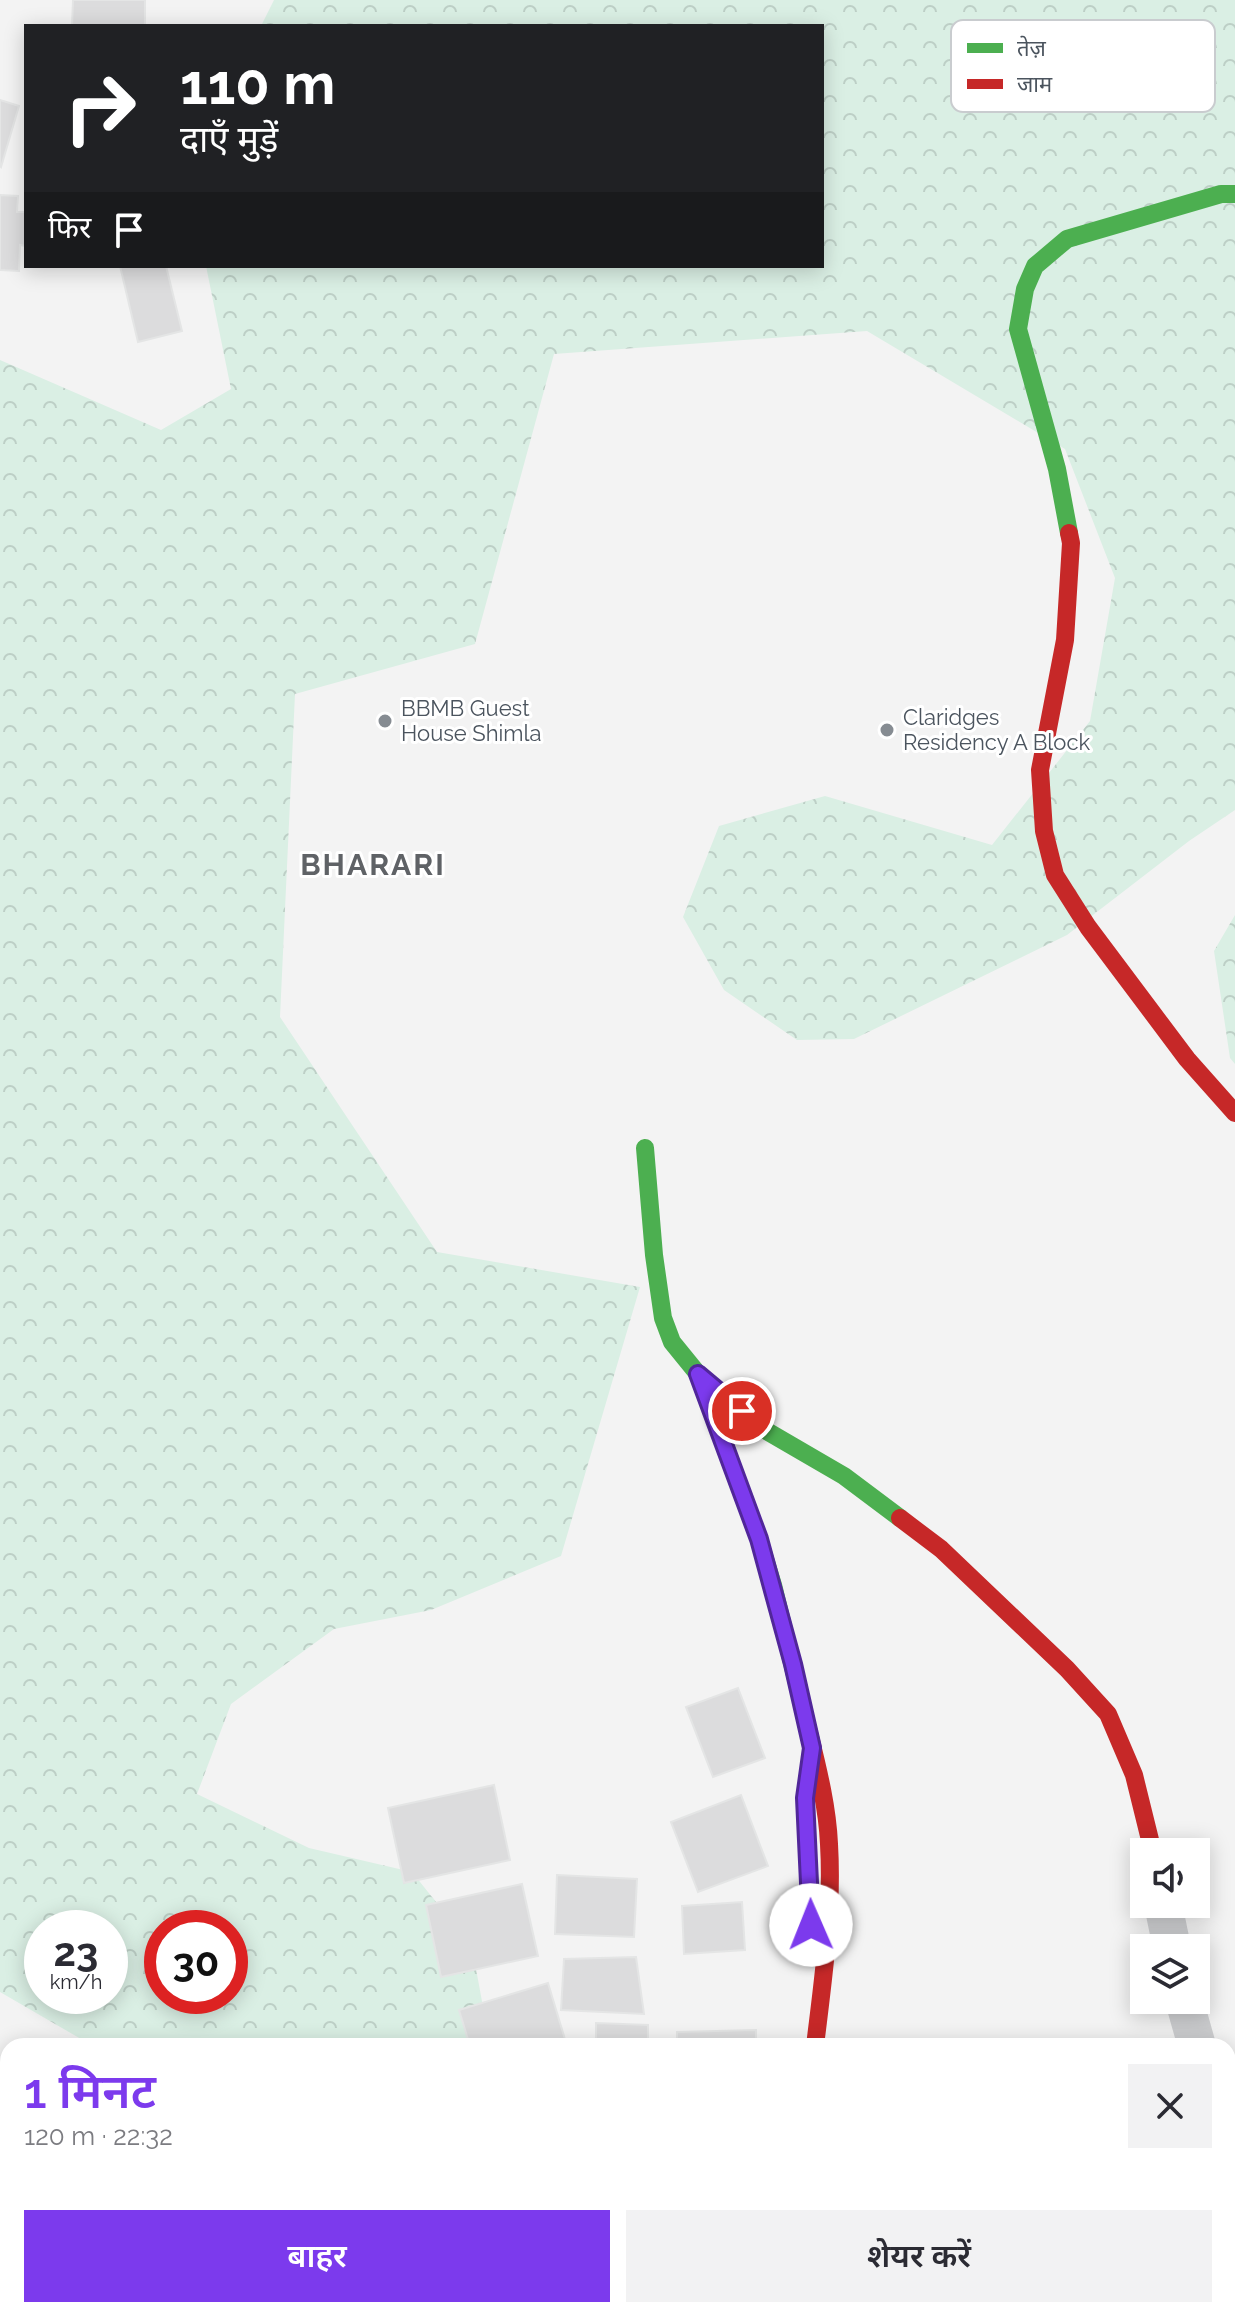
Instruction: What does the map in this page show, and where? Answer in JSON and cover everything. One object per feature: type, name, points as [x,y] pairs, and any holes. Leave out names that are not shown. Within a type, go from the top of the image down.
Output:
[{"type":"street","points":[[1235,194],[1221,194],[1067,239],[1035,266],[1025,289],[1018,329],[1057,469],[1071,543],[1065,640],[1040,770],[1044,831],[1055,875],[1088,927],[1187,1059],[1235,1113]]},
{"type":"street","points":[[645,1148],[654,1255],[663,1318],[672,1342],[698,1374],[765,1430],[844,1476],[941,1549],[1067,1669],[1108,1714],[1134,1775],[1150,1838]]},
{"type":"street","points":[[698,1374],[759,1539],[822,1788],[829,1841],[830,1883],[816,2038]]},
{"type":"street","points":[[804,2038],[811,1925],[805,1798],[812,1748]]},
{"type":"street","points":[[1188,2014],[1195,2038]]},
{"type":"green space","points":[[274,0],[1235,0],[1235,810],[1189,841],[1067,935],[854,1039],[797,1040],[724,990],[683,917],[719,826],[825,796],[992,845],[1090,721],[1115,578],[1065,449],[867,331],[554,354],[475,644],[295,694],[280,1017],[437,1252],[640,1287],[561,1556],[431,1610],[334,1629],[231,1704],[197,1794],[309,1848],[412,1872],[472,1947],[488,2034],[486,2038],[79,2038],[38,2014],[128,2014],[128,1910],[24,1910],[24,2006],[0,1992],[0,360],[161,430],[231,389],[206,268],[824,268],[824,24],[262,24]]},
{"type":"green space","points":[[1235,915],[1235,1064],[1230,1058],[1214,951]]},
{"type":"building","points":[[73,0],[145,0],[145,24],[72,24]]},
{"type":"building","points":[[0,100],[19,106],[1,167],[0,166]]},
{"type":"building","points":[[0,195],[18,196],[17,212],[24,212],[24,246],[20,245],[19,271],[0,270]]},
{"type":"building","points":[[120,268],[166,268],[182,331],[138,342]]},
{"type":"building","points":[[738,1688],[765,1758],[713,1777],[686,1707]]},
{"type":"building","points":[[494,1785],[510,1860],[404,1883],[388,1808]]},
{"type":"building","points":[[741,1795],[768,1866],[698,1892],[671,1822]]},
{"type":"building","points":[[557,1875],[637,1879],[634,1937],[555,1934]]},
{"type":"building","points":[[522,1884],[538,1956],[441,1977],[426,1905]]},
{"type":"building","points":[[742,1902],[745,1950],[684,1954],[682,1906]]},
{"type":"building","points":[[636,1957],[644,2014],[561,2010],[564,1959]]},
{"type":"building","points":[[548,1983],[565,2038],[468,2038],[459,2010]]},
{"type":"building","points":[[596,2023],[648,2025],[648,2038],[596,2038]]},
{"type":"building","points":[[756,2030],[756,2038],[677,2038],[677,2032]]},
{"type":"traffic: fast","points":[[1069,533],[1057,469],[1018,329],[1025,289],[1035,266],[1067,239],[1221,194],[1235,194]]},
{"type":"traffic: fast","points":[[645,1148],[654,1255],[663,1318],[672,1342],[698,1374],[765,1430],[844,1476],[900,1518]]},
{"type":"traffic: fast","points":[[699,1376],[759,1539],[804,1712]]},
{"type":"traffic: jam","points":[[1069,533],[1065,640],[1040,770],[1044,831],[1055,875],[1088,927],[1187,1059],[1235,1113]]},
{"type":"traffic: jam","points":[[900,1518],[941,1549],[1067,1669],[1108,1714],[1134,1775],[1150,1838]]},
{"type":"traffic: jam","points":[[804,1712],[826,1810],[830,1869],[816,2038]]},
{"type":"place","name":"BBMB Guest House Shimla","points":[[385,721]]},
{"type":"place","name":"Claridges Residency A Block","points":[[887,730]]},
{"type":"district","name":"BHARARI","points":[[373,865]]},
{"type":"route","points":[[742,1411],[698,1374],[759,1539],[812,1748],[805,1798],[811,1925]]}]
